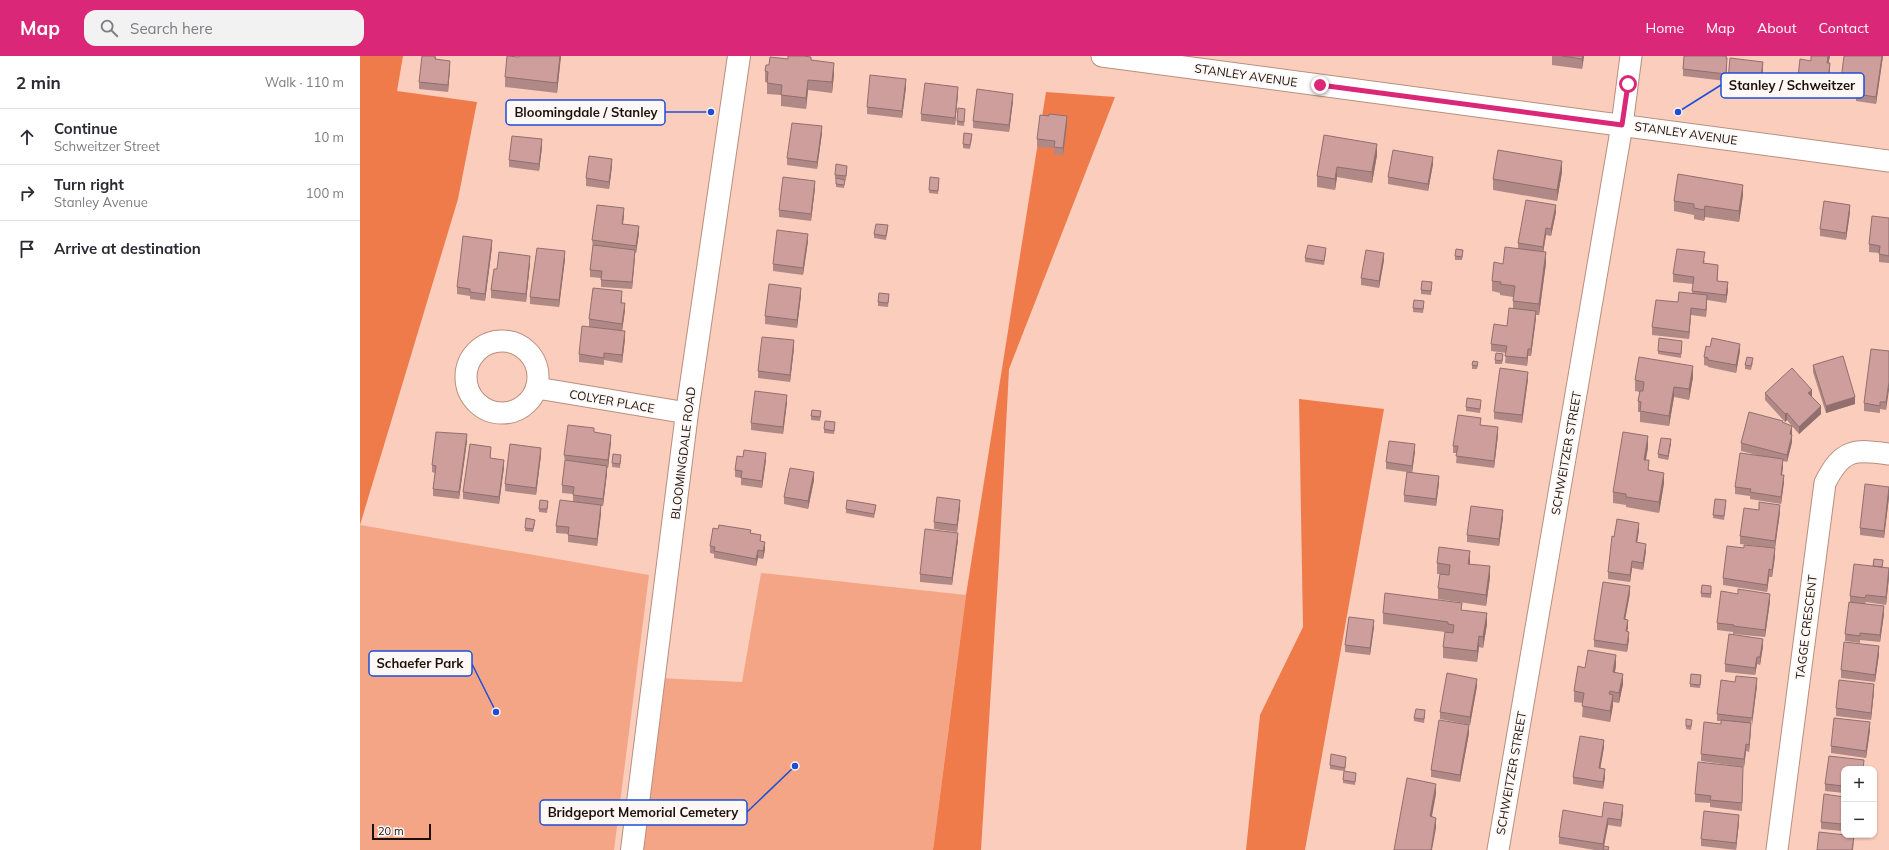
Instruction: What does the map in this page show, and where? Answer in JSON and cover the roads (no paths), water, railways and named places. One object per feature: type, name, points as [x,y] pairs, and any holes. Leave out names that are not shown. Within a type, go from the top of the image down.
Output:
[{"type":"main road","name":"BLOOMINGDALE ROAD","points":[[632,850],[687,413],[739,56]]},
{"type":"street","name":"STANLEY AVENUE","points":[[1102,56],[1889,161]]},
{"type":"street","name":"SCHWEITZER STREET","points":[[1498,850],[1622,125],[1631,56]]},
{"type":"street","name":"COLYER PLACE","points":[[537,388],[687,413]]},
{"type":"street","name":"TAGGE CRESCENT","points":[[1777,850],[1825,483],[1834,466],[1848,454],[1864,451],[1889,454]]},
{"type":"place","name":"Bloomingdale / Stanley","points":[[711,112]]},
{"type":"place","name":"Stanley / Schweitzer","points":[[1678,112]]},
{"type":"place","name":"Schaefer Park","points":[[496,712]]},
{"type":"place","name":"Bridgeport Memorial Cemetery","points":[[795,766]]}]
